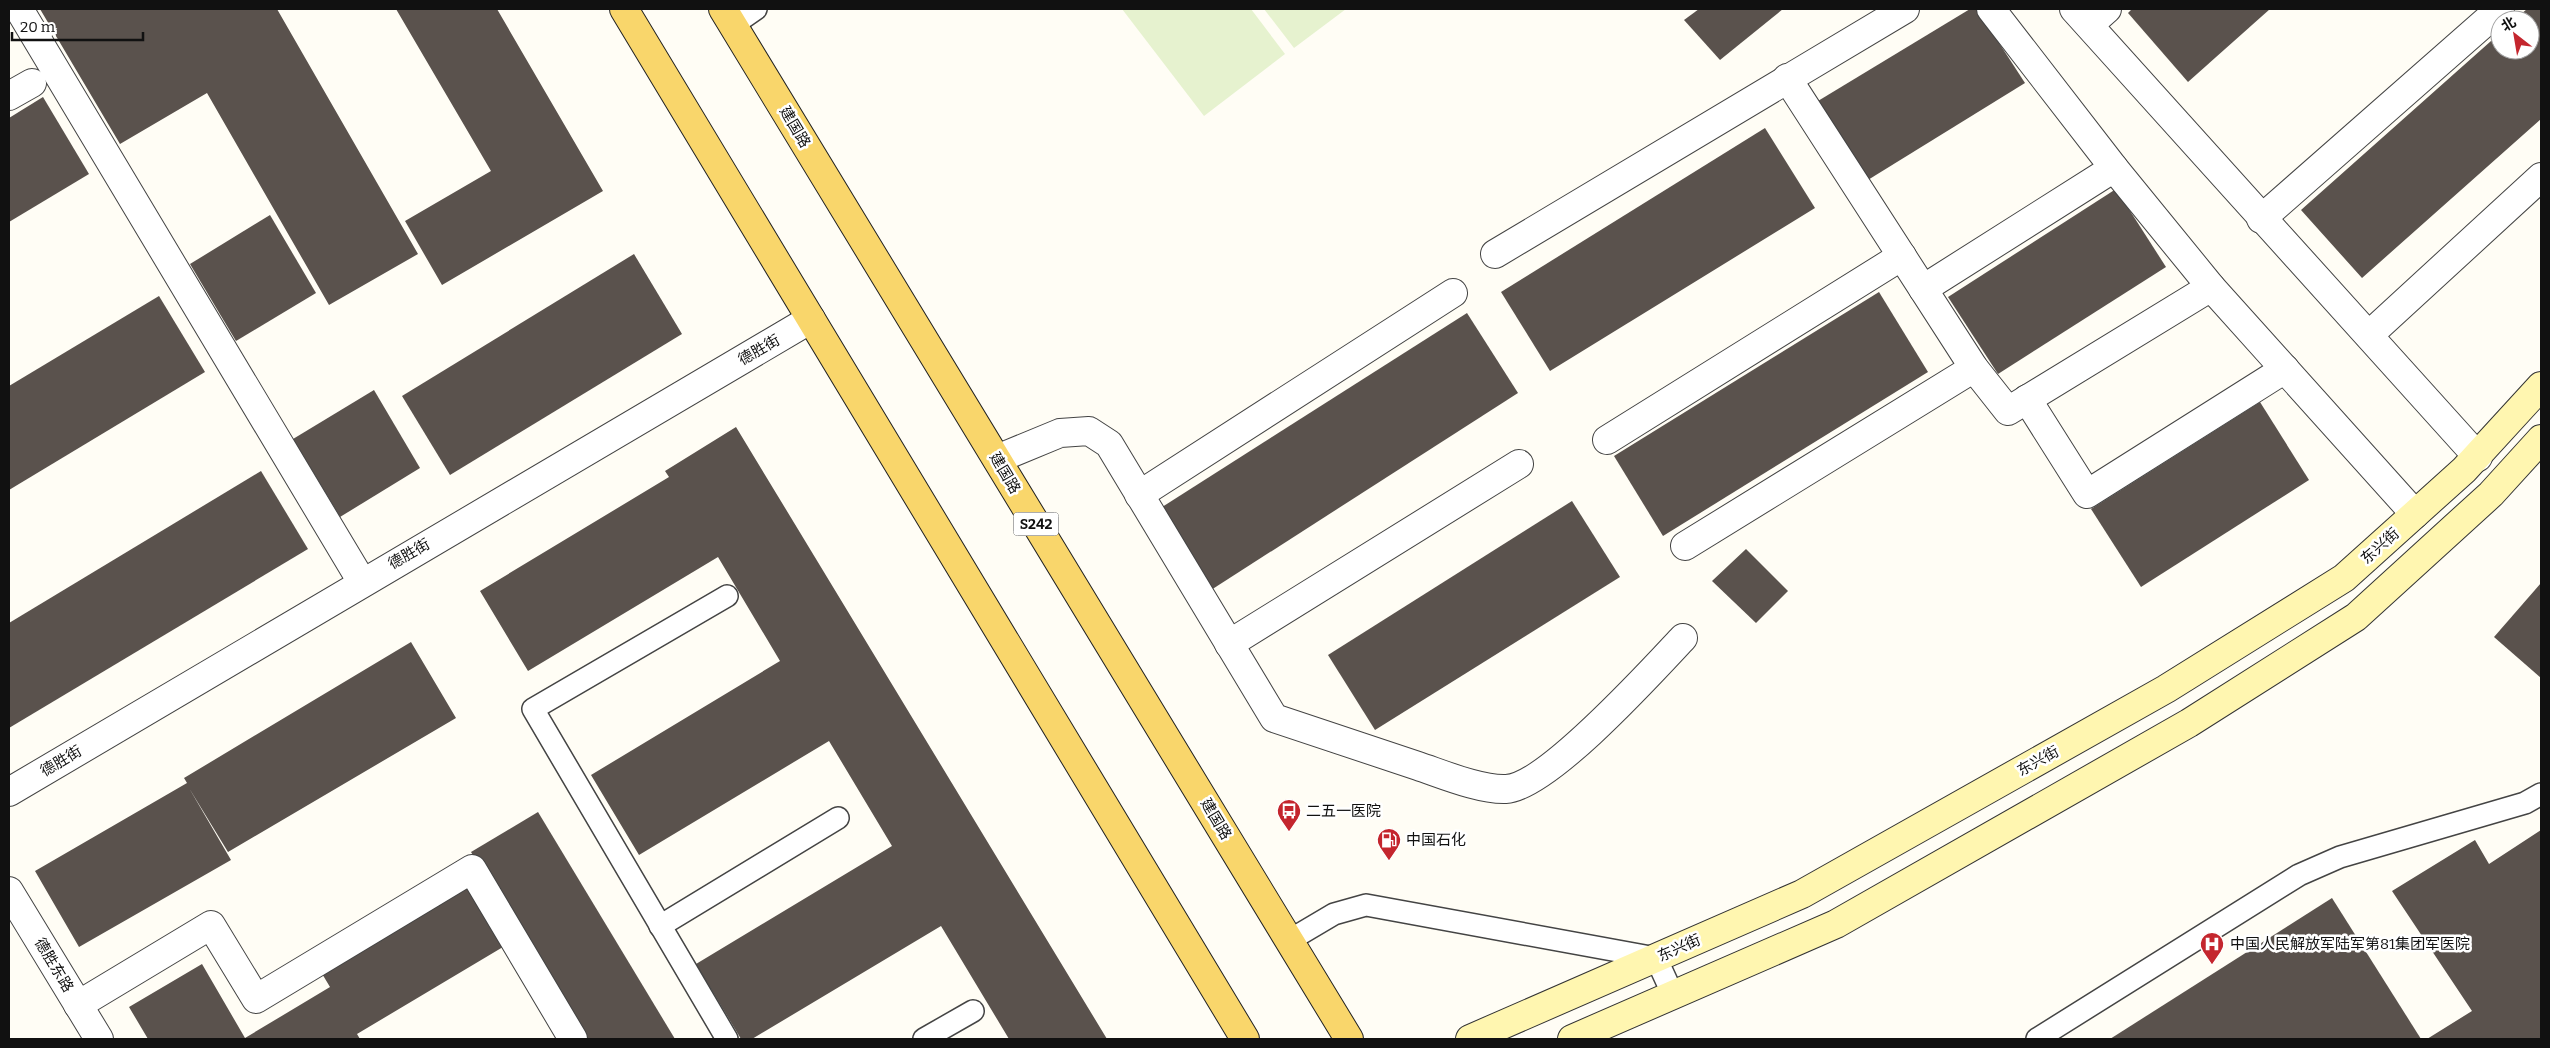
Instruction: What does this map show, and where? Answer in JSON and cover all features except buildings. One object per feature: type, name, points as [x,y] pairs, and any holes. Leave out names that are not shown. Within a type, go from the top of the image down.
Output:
[{"type":"main road","points":[[624,9],[1246,1039]]},
{"type":"main road","name":"建国路","points":[[728,17],[1350,1039]]},
{"type":"main road","name":"东兴街","points":[[1470,1039],[1802,894],[2166,688],[2344,578],[2478,457],[2541,386]]},
{"type":"main road","points":[[1572,1039],[1836,924],[2189,724],[2356,617],[2492,494],[2541,439]]},
{"type":"street","points":[[19,9],[362,582]]},
{"type":"street","points":[[1496,254],[1905,9]]},
{"type":"street","points":[[1991,9],[2114,168],[2211,287],[2415,514]]},
{"type":"street","points":[[2261,219],[2500,9]]},
{"type":"street","points":[[2090,14],[2261,219],[2369,335],[2478,457]]},
{"type":"street","points":[[1787,78],[1974,368],[2008,410],[2211,287]]},
{"type":"street","points":[[9,96],[32,82]]},
{"type":"street","points":[[1924,289],[2114,168]]},
{"type":"street","points":[[2369,335],[2541,177]]},
{"type":"street","points":[[1607,440],[1902,256]]},
{"type":"street","points":[[1139,495],[1453,293]]},
{"type":"street","name":"德胜街","points":[[9,792],[362,582],[811,319]]},
{"type":"street","points":[[1685,546],[1974,368]]},
{"type":"street","points":[[2027,399],[2087,494],[2285,369]]},
{"type":"street","points":[[997,459],[1060,433],[1089,431],[1109,444],[1274,718],[1466,782],[1506,789],[1527,781],[1558,759],[1617,708],[1683,638]]},
{"type":"street","points":[[1229,644],[1519,464]]},
{"type":"street","points":[[78,1006],[211,925],[256,999],[472,868],[573,1039]]},
{"type":"street","name":"德胜东路","points":[[9,891],[99,1039]]},
{"type":"lane","points":[[728,17],[756,9]]},
{"type":"lane","points":[[727,596],[533,709],[727,1039]]},
{"type":"lane","points":[[2037,1039],[2299,875],[2340,857],[2526,803],[2541,794]]},
{"type":"lane","points":[[660,926],[838,818]]},
{"type":"lane","points":[[1290,940],[1334,914],[1366,906],[1656,958],[1672,996]]},
{"type":"lane","points":[[924,1039],[972,1011]]},
{"type":"green space","points":[[1122,9],[1251,9],[1285,54],[1204,116]]},
{"type":"green space","points":[[1264,9],[1346,9],[1294,48]]},
{"type":"place","name":"二五一医院","points":[[1289,832]]},
{"type":"place","name":"中国石化","points":[[1389,861]]},
{"type":"place","name":"中国人民解放军陆军第81集团军医院","points":[[2212,965]]}]
